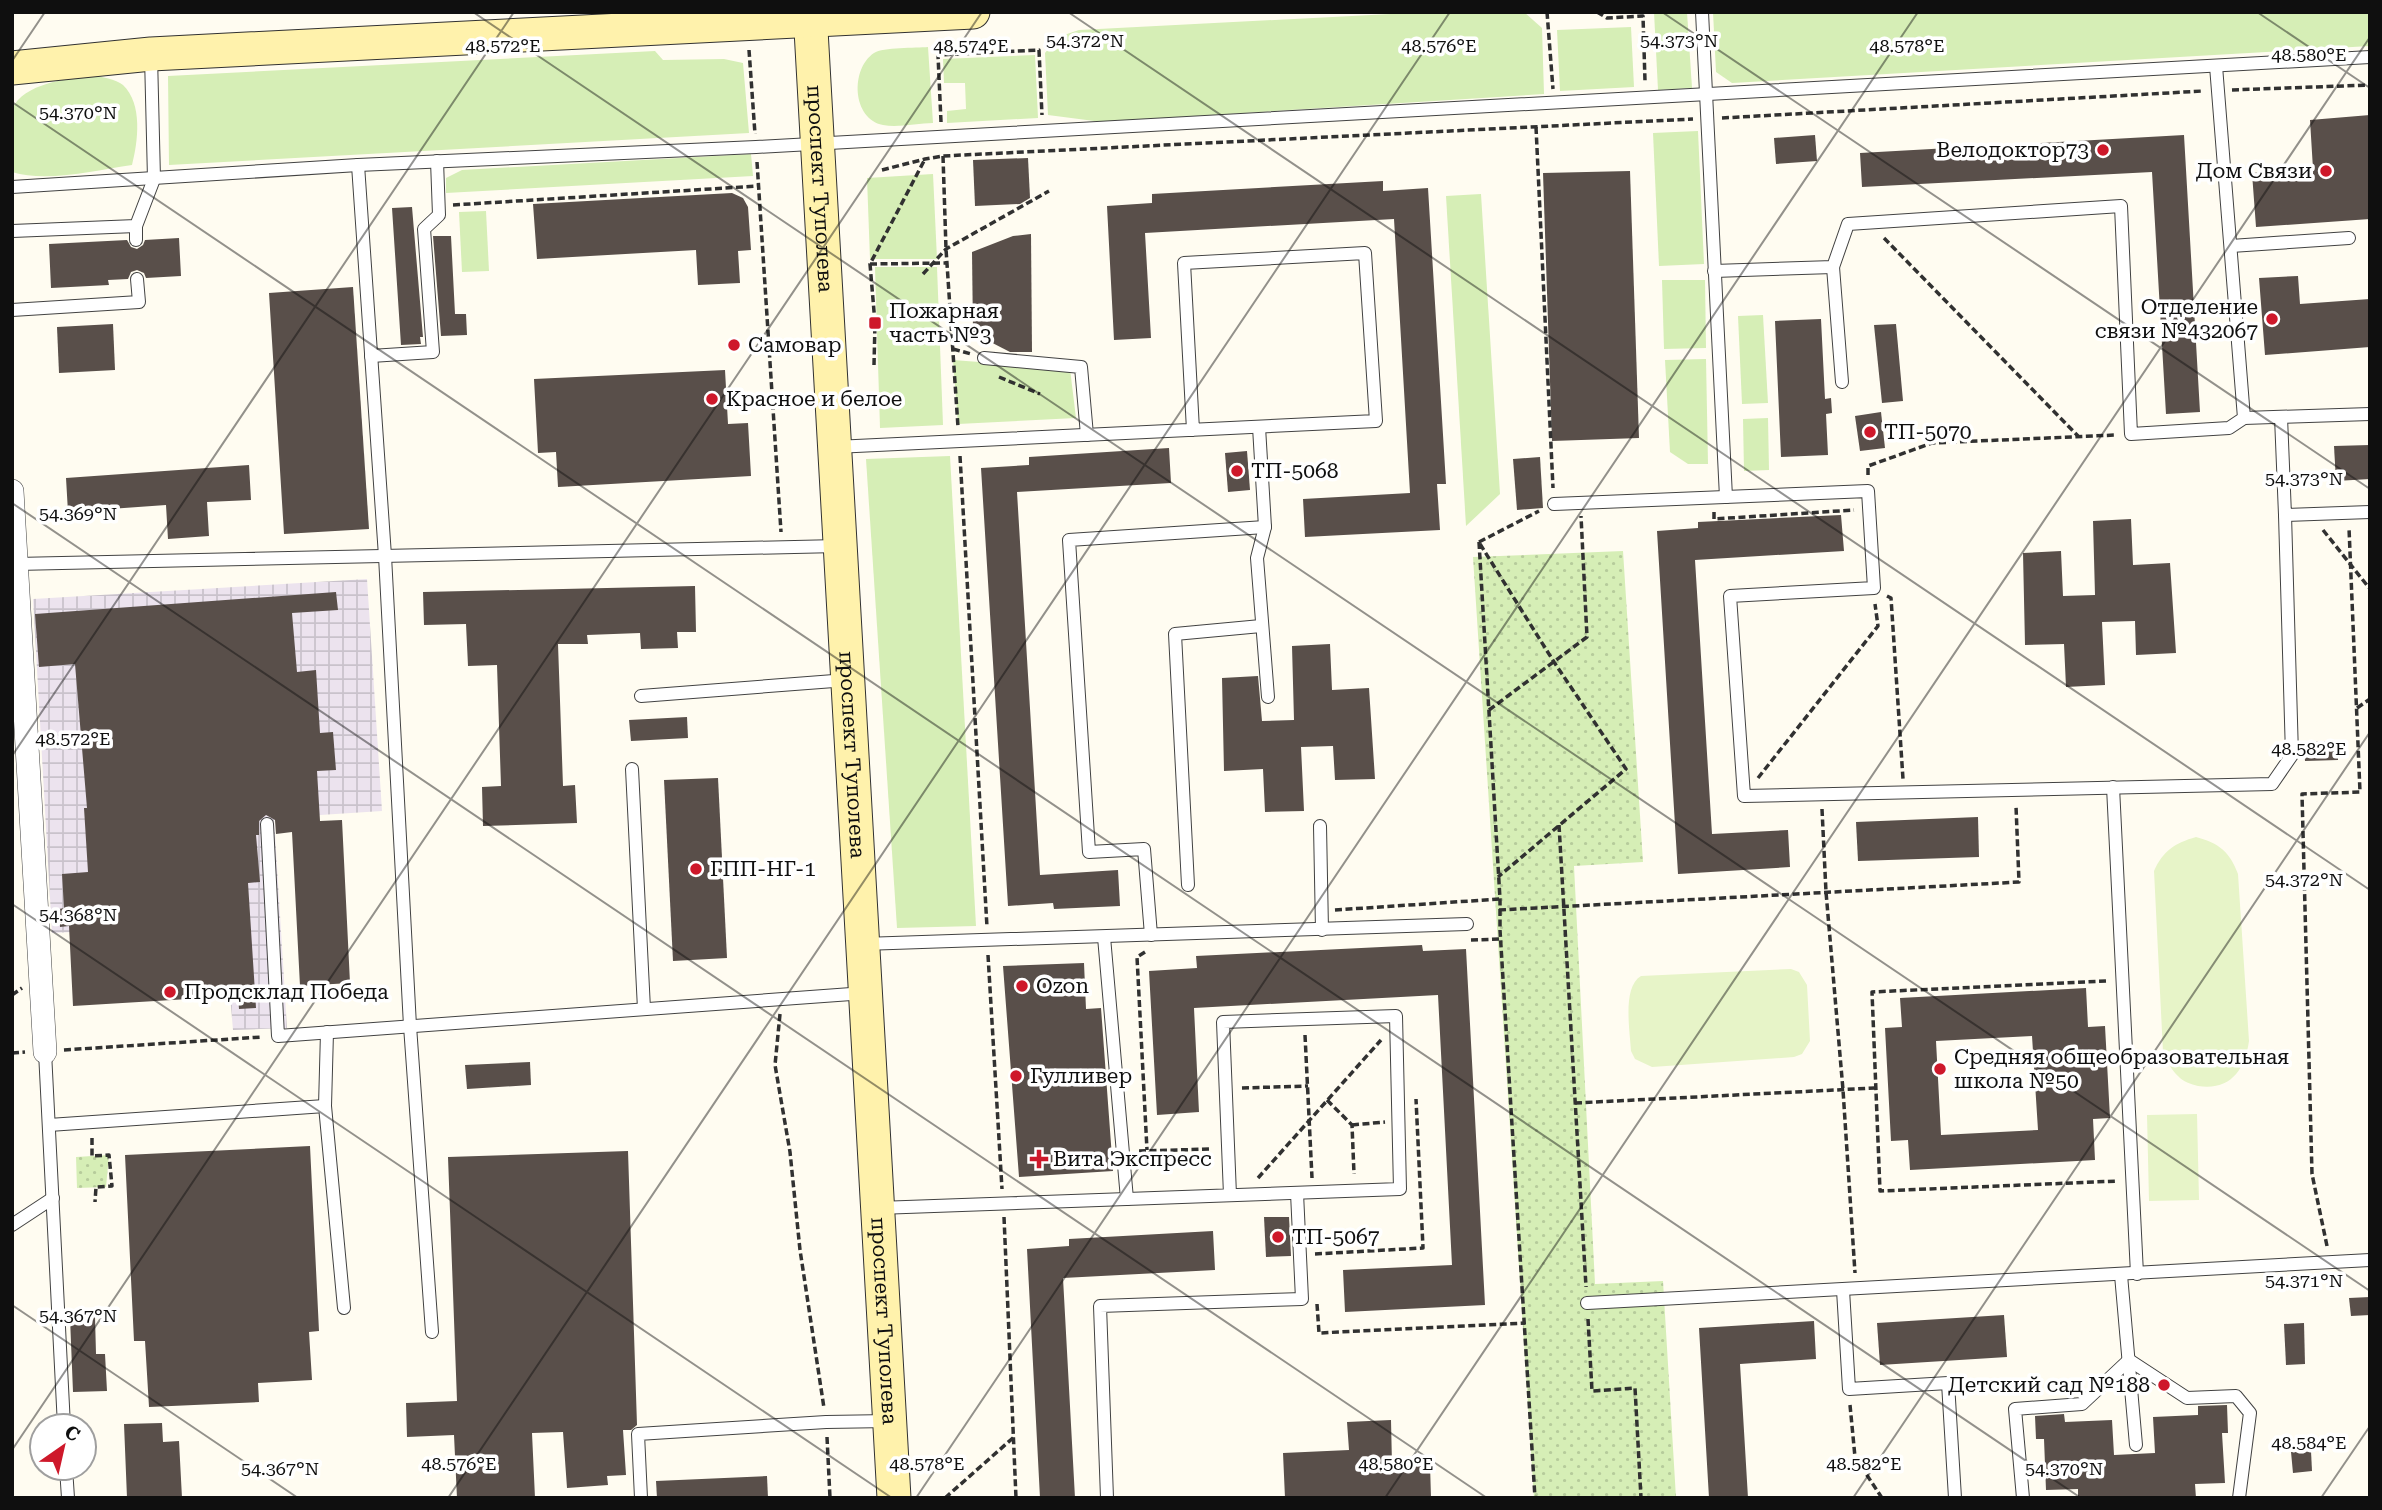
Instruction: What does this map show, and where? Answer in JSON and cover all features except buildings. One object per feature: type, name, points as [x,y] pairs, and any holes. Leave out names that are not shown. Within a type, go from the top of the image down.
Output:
[{"type":"main road","points":[[12,68],[151,54],[747,26],[814,15],[973,12]]},
{"type":"main road","name":"проспект Туполева","points":[[814,15],[817,143],[894,1498]]},
{"type":"street","points":[[12,491],[45,1052]]},
{"type":"lane","points":[[1702,12],[1726,497]]},
{"type":"lane","points":[[136,240],[136,226],[154,179],[151,54]]},
{"type":"lane","points":[[12,187],[358,165],[756,147],[2370,57]]},
{"type":"lane","points":[[2216,66],[2244,418]]},
{"type":"lane","points":[[371,356],[433,352],[424,229],[439,215],[437,162]]},
{"type":"lane","points":[[358,165],[385,556],[410,1026],[432,1332]]},
{"type":"lane","points":[[1842,382],[1833,267],[1848,224],[2121,206],[2131,434],[2229,428],[2244,418],[2370,414]]},
{"type":"lane","points":[[12,230],[136,226]]},
{"type":"lane","points":[[2231,246],[2349,238]]},
{"type":"lane","points":[[834,447],[1259,427],[1376,421],[1365,253],[1184,263],[1194,430]]},
{"type":"lane","points":[[1714,271],[1833,267]]},
{"type":"lane","points":[[12,310],[139,302],[137,279]]},
{"type":"lane","points":[[984,358],[1081,367],[1087,435]]},
{"type":"lane","points":[[1554,504],[1868,491],[1874,588],[1730,596],[1744,796],[2272,784],[2292,755],[2281,417]]},
{"type":"lane","points":[[1259,427],[1265,527],[1257,558],[1268,697]]},
{"type":"lane","points":[[2285,516],[2370,512]]},
{"type":"lane","points":[[1152,935],[1144,849],[1089,852],[1069,540],[1265,527]]},
{"type":"lane","points":[[16,564],[840,546]]},
{"type":"lane","points":[[1188,885],[1175,634],[1261,626]]},
{"type":"lane","points":[[641,696],[848,680]]},
{"type":"lane","points":[[632,769],[644,1009]]},
{"type":"lane","points":[[2113,788],[2137,1274]]},
{"type":"lane","points":[[267,824],[278,1036],[865,993]]},
{"type":"lane","points":[[1320,826],[1322,930]]},
{"type":"lane","points":[[862,944],[1467,924]]},
{"type":"lane","points":[[1104,937],[1127,1199]]},
{"type":"lane","points":[[877,1208],[1297,1193],[1354,1190],[1400,1189],[1396,1016],[1223,1023],[1236,1195]]},
{"type":"lane","points":[[327,1032],[325,1106],[344,1308]]},
{"type":"lane","points":[[45,1052],[63,1412]]},
{"type":"lane","points":[[49,1125],[325,1106]]},
{"type":"lane","points":[[1107,1498],[1100,1307],[1302,1299],[1297,1193]]},
{"type":"lane","points":[[12,1225],[53,1198]]},
{"type":"lane","points":[[1587,1303],[2370,1260]]},
{"type":"lane","points":[[2121,1275],[2136,1445]]},
{"type":"lane","points":[[1843,1290],[1849,1389],[1948,1383],[1955,1498]]},
{"type":"lane","points":[[2023,1498],[2015,1409],[2082,1405],[2129,1360]]},
{"type":"lane","points":[[2129,1360],[2187,1398],[2236,1396],[2250,1413],[2239,1498]]},
{"type":"lane","points":[[640,1498],[638,1434],[826,1422],[890,1422]]},
{"type":"path","points":[[1547,12],[1556,126]]},
{"type":"path","points":[[1597,12],[1607,18],[1643,16],[1646,97]]},
{"type":"path","points":[[747,26],[782,548]]},
{"type":"path","points":[[941,123],[937,55],[1039,50],[1043,131]]},
{"type":"path","points":[[882,170],[943,156],[2370,85]]},
{"type":"path","points":[[1479,542],[1554,504],[1536,127]]},
{"type":"path","points":[[943,156],[946,249],[988,941],[1016,1498]]},
{"type":"path","points":[[874,365],[875,323],[870,264],[925,159]]},
{"type":"path","points":[[439,206],[758,186]]},
{"type":"path","points":[[923,274],[946,249],[1049,191]]},
{"type":"path","points":[[1870,223],[2078,436]]},
{"type":"path","points":[[870,264],[947,263]]},
{"type":"path","points":[[1868,491],[1868,466],[1932,443],[2131,434]]},
{"type":"path","points":[[1489,710],[1587,637],[1580,503]]},
{"type":"path","points":[[2311,514],[2370,589]]},
{"type":"path","points":[[2328,1248],[2312,1174],[2302,794],[2360,792],[2349,523]]},
{"type":"path","points":[[1479,542],[1554,662],[1626,769],[1498,877]]},
{"type":"path","points":[[1479,542],[1500,939],[1535,1498]]},
{"type":"path","points":[[1874,588],[1891,598],[1903,792]]},
{"type":"path","points":[[1744,796],[1878,626],[1874,588]]},
{"type":"path","points":[[2357,708],[2370,699]]},
{"type":"path","points":[[1499,909],[2019,882],[2016,789]]},
{"type":"path","points":[[1821,794],[1856,1289]]},
{"type":"path","points":[[1559,825],[1592,1391],[1635,1388],[1641,1498]]},
{"type":"path","points":[[1458,940],[1500,939]]},
{"type":"path","points":[[1147,1150],[1137,957],[1143,952],[1155,951]]},
{"type":"path","points":[[2122,980],[1872,992],[1880,1191],[2132,1181]]},
{"type":"path","points":[[782,999],[775,1065],[790,1152],[811,1335],[826,1422],[830,1498]]},
{"type":"path","points":[[1304,1020],[1312,1192]]},
{"type":"path","points":[[1236,1195],[1310,1119],[1396,1024]]},
{"type":"path","points":[[45,1052],[278,1036]]},
{"type":"path","points":[[1226,1088],[1308,1086]]},
{"type":"path","points":[[1575,1104],[1875,1088]]},
{"type":"path","points":[[1315,1266],[1315,1253],[1423,1248],[1416,1094]]},
{"type":"path","points":[[1327,1100],[1352,1125],[1354,1190]]},
{"type":"path","points":[[92,1122],[92,1156],[109,1155],[112,1186],[96,1187],[95,1202]]},
{"type":"path","points":[[1123,1151],[1218,1149]]},
{"type":"path","points":[[1317,1293],[1319,1333],[1525,1323]]},
{"type":"path","points":[[1849,1389],[1855,1457],[1882,1498]]},
{"type":"path","points":[[945,1498],[1014,1437]]},
{"type":"shaded area","points":[[367,579],[382,811],[274,818],[287,1028],[233,1030],[224,925],[52,933],[33,599]]},
{"type":"green space","points":[[1429,12],[1524,12],[1542,28],[1544,94],[1102,122],[1048,115],[1045,53],[1058,37],[1079,30]]},
{"type":"green space","points":[[1654,12],[1687,12],[1692,88],[1658,90]]},
{"type":"green space","points":[[1713,12],[2370,12],[2370,46],[1732,83],[1716,72]]},
{"type":"green space","points":[[1631,27],[1634,87],[1560,91],[1557,30]]},
{"type":"green space","points":[[928,47],[933,123],[889,126],[873,121],[860,104],[858,93],[858,81],[866,60],[874,53],[885,50]]},
{"type":"green space","points":[[655,51],[663,60],[724,59],[743,63],[749,133],[169,165],[168,76]]},
{"type":"green space","points":[[1035,55],[1038,118],[947,123],[947,111],[966,109],[965,83],[944,83],[943,59]]},
{"type":"green space","points":[[92,75],[120,83],[134,102],[137,135],[132,165],[56,176],[12,172],[12,109],[18,100],[26,93],[47,84]]},
{"type":"green space","points":[[1698,131],[1704,264],[1659,266],[1653,133]]},
{"type":"green space","points":[[751,154],[753,176],[446,193],[446,178],[462,170]]},
{"type":"green space","points":[[933,174],[937,259],[870,259],[867,178]]},
{"type":"green space","points":[[1481,194],[1500,494],[1466,526],[1446,196]]},
{"type":"green space","points":[[486,211],[489,271],[462,272],[459,212]]},
{"type":"green space","points":[[875,267],[937,267],[943,425],[880,428]]},
{"type":"green space","points":[[1662,280],[1705,280],[1706,348],[1664,349]]},
{"type":"green space","points":[[1763,315],[1768,403],[1742,404],[1738,316]]},
{"type":"green space","points":[[1706,359],[1708,464],[1688,464],[1670,452],[1665,360]]},
{"type":"green space","points":[[953,360],[1070,369],[1076,418],[958,424]]},
{"type":"green space","points":[[1768,418],[1769,470],[1744,471],[1743,419]]},
{"type":"green space","points":[[950,456],[976,926],[897,928],[866,459]]},
{"type":"green space","points":[[1623,551],[1643,862],[1574,866],[1595,1284],[1663,1281],[1676,1498],[1534,1498],[1473,557]]},
{"type":"green space","points":[[2196,837],[2223,850],[2238,874],[2249,1041],[2244,1061],[2234,1076],[2227,1082],[2209,1087],[2182,1080],[2173,1071],[2163,1052],[2154,871],[2161,858],[2171,849]]},
{"type":"green space","points":[[1791,969],[1799,972],[1807,985],[1810,1041],[1802,1054],[1794,1057],[1652,1067],[1635,1059],[1631,1051],[1629,999],[1635,982],[1641,976]]},
{"type":"green space","points":[[2197,1114],[2199,1200],[2149,1201],[2147,1115]]},
{"type":"green space","points":[[109,1155],[106,1187],[77,1188],[76,1157]]},
{"type":"place","name":"Велодоктор73","points":[[2103,150]]},
{"type":"place","name":"Дом Связи","points":[[2326,171]]},
{"type":"place","name":"Отделение связи №432067","points":[[2272,319]]},
{"type":"place","name":"Пожарная часть №3","points":[[875,323]]},
{"type":"place","name":"Самовар","points":[[734,345]]},
{"type":"place","name":"Красное и белое","points":[[712,399]]},
{"type":"place","name":"ТП-5070","points":[[1870,432]]},
{"type":"place","name":"ТП-5068","points":[[1237,471]]},
{"type":"place","name":"ГПП-НГ-1","points":[[696,869]]},
{"type":"place","name":"Ozon","points":[[1022,986]]},
{"type":"place","name":"Продсклад Победа","points":[[170,992]]},
{"type":"place","name":"Средняя общеобразовательная школа №50","points":[[1940,1069]]},
{"type":"place","name":"Гулливер","points":[[1016,1076]]},
{"type":"place","name":"Вита Экспресс","points":[[1039,1159]]},
{"type":"place","name":"ТП-5067","points":[[1278,1237]]},
{"type":"place","name":"Детский сад №188","points":[[2164,1385]]}]
